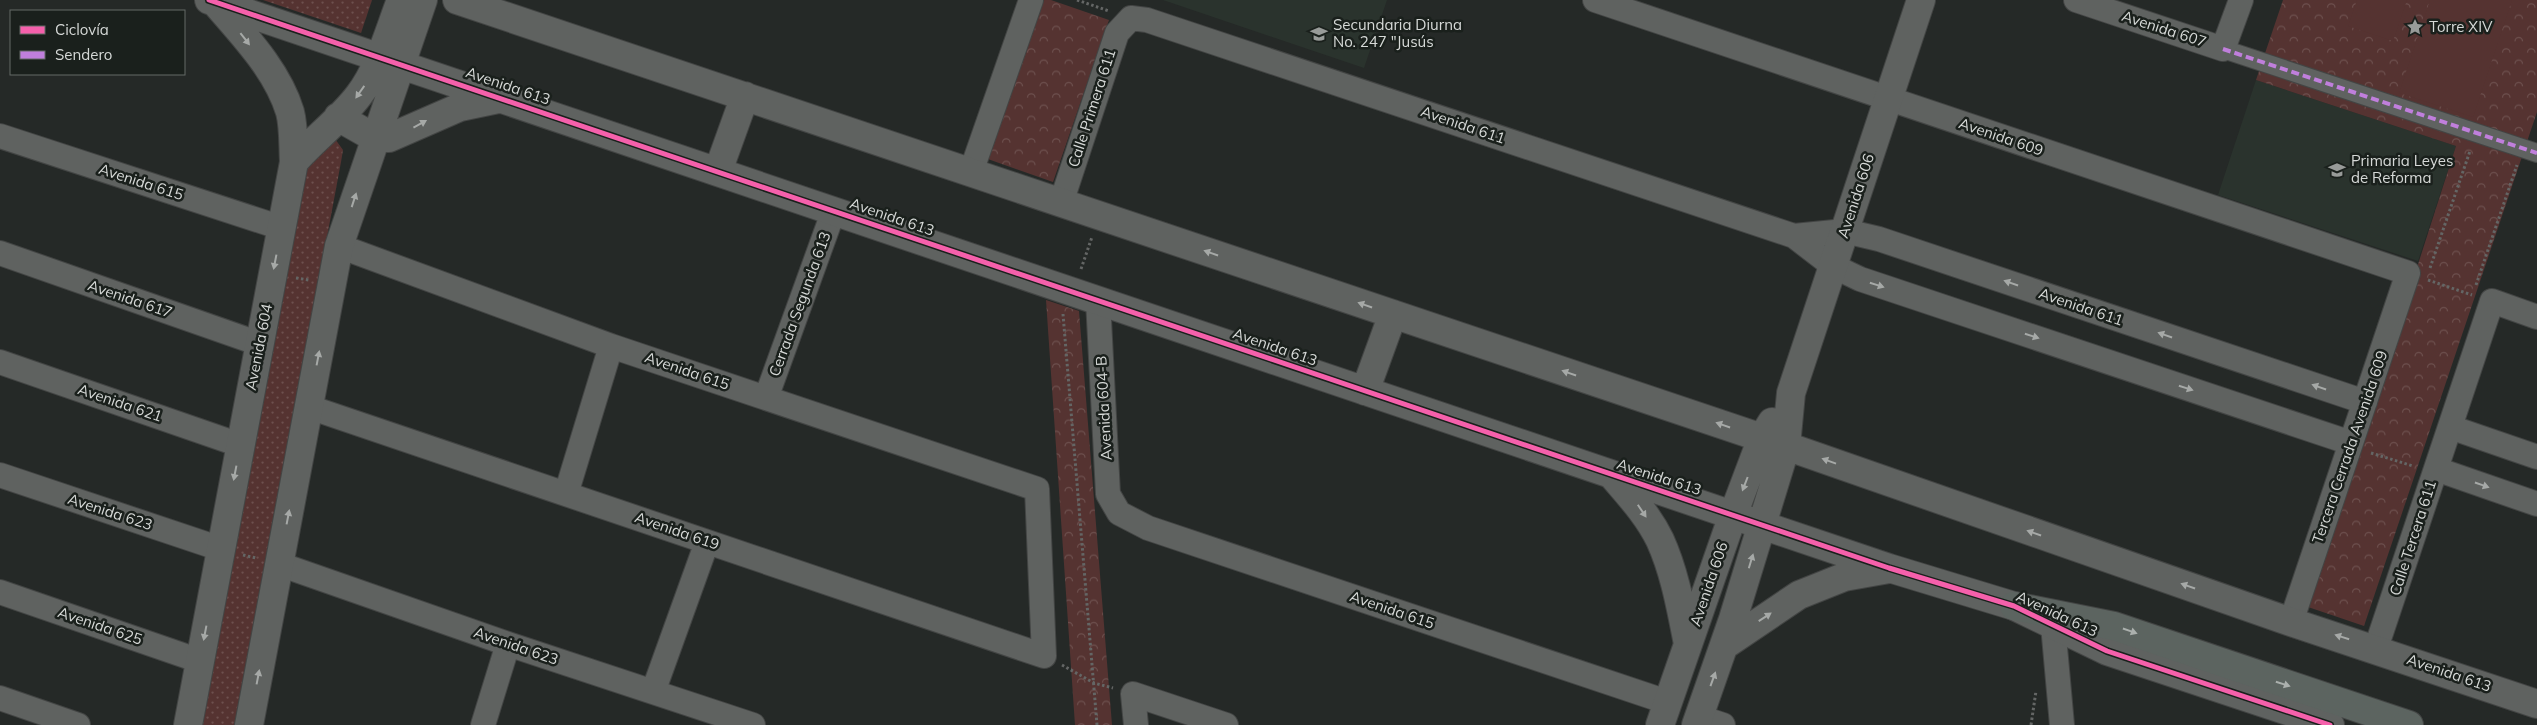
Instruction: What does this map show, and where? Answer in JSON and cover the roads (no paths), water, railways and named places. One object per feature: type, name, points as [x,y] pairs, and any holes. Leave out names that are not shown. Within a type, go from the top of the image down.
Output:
[{"type":"highway","points":[[2014,606],[2114,626],[2409,725]]},
{"type":"street","points":[[255,723],[279,564],[339,246],[375,138],[401,0]]},
{"type":"street","points":[[294,162],[390,60],[423,0]]},
{"type":"street","name":"Avenida 613","points":[[457,0],[1774,442],[2292,622],[2376,648],[2537,704]]},
{"type":"street","points":[[971,172],[1030,0]]},
{"type":"street","name":"Avenida 609","points":[[1595,0],[2408,273]]},
{"type":"street","name":"Avenida 606","points":[[1664,714],[1733,515],[1774,442],[1921,0]]},
{"type":"street","name":"Avenida 607","points":[[2076,0],[2223,49]]},
{"type":"street","points":[[2241,0],[2223,49],[2537,153]]},
{"type":"street","name":"Avenida 613","points":[[212,1],[504,98],[1889,568],[2014,606],[2107,651],[2330,725]]},
{"type":"street","name":"Avenida 604","points":[[188,725],[294,162],[290,113],[279,84],[244,37],[212,1]]},
{"type":"street","name":"Calle Primera 611","points":[[1060,203],[1117,33],[1131,18]]},
{"type":"street","name":"Avenida 611","points":[[1131,18],[1147,20],[1794,236],[1833,266],[1860,279],[2360,448]]},
{"type":"street","points":[[718,171],[745,96]]},
{"type":"street","points":[[338,117],[375,138],[389,138],[460,107],[504,98]]},
{"type":"street","name":"Avenida 615","points":[[0,136],[282,228]]},
{"type":"street","name":"Cerrada Segunda 613","points":[[766,398],[834,210]]},
{"type":"street","name":"Avenida 611","points":[[1794,236],[1845,230],[1879,239],[2365,402]]},
{"type":"street","name":"Avenida 615","points":[[339,246],[610,346],[1037,489],[1044,656]]},
{"type":"street","name":"Avenida 617","points":[[0,253],[260,344]]},
{"type":"street","name":"Tercera Cerrada Avenida 609","points":[[2292,622],[2360,448],[2365,402],[2408,273]]},
{"type":"street","name":"Avenida 604-B","points":[[1086,296],[1108,494],[1119,513]]},
{"type":"street","name":"Calle Tercera 611","points":[[2376,648],[2425,468],[2450,427],[2492,302],[2537,317]]},
{"type":"street","points":[[1365,391],[1393,314]]},
{"type":"street","points":[[566,494],[610,346]]},
{"type":"street","name":"Avenida 621","points":[[0,362],[240,445]]},
{"type":"street","name":"Avenida 619","points":[[309,407],[1044,656]]},
{"type":"street","points":[[2450,427],[2537,457]]},
{"type":"street","name":"Avenida 606","points":[[1706,722],[1725,645],[1763,524],[1774,442]]},
{"type":"street","points":[[2425,468],[2537,504]]},
{"type":"street","points":[[1610,474],[1639,506],[1659,539],[1671,569],[1688,646]]},
{"type":"street","name":"Avenida 623","points":[[0,475],[221,548]]},
{"type":"street","name":"Avenida 615","points":[[1119,513],[1148,528],[1664,714]]},
{"type":"street","points":[[653,692],[707,542]]},
{"type":"street","name":"Avenida 623","points":[[279,564],[508,644],[753,725]]},
{"type":"street","points":[[1725,645],[1799,595],[1844,577],[1889,568]]},
{"type":"street","name":"Avenida 625","points":[[0,592],[200,660]]},
{"type":"street","points":[[1700,609],[1733,619]]},
{"type":"street","points":[[2053,625],[2062,725]]},
{"type":"street","points":[[483,725],[508,644]]},
{"type":"street","points":[[1136,725],[1133,694],[1226,725]]},
{"type":"street","points":[[0,698],[78,725]]},
{"type":"place","name":"Torre XIV","points":[[2415,27]]},
{"type":"place","name":"Secundaria Diurna No. 247 \"Jusús","points":[[1319,34]]},
{"type":"place","name":"Primaria Leyes de Reforma","points":[[2337,170]]}]
